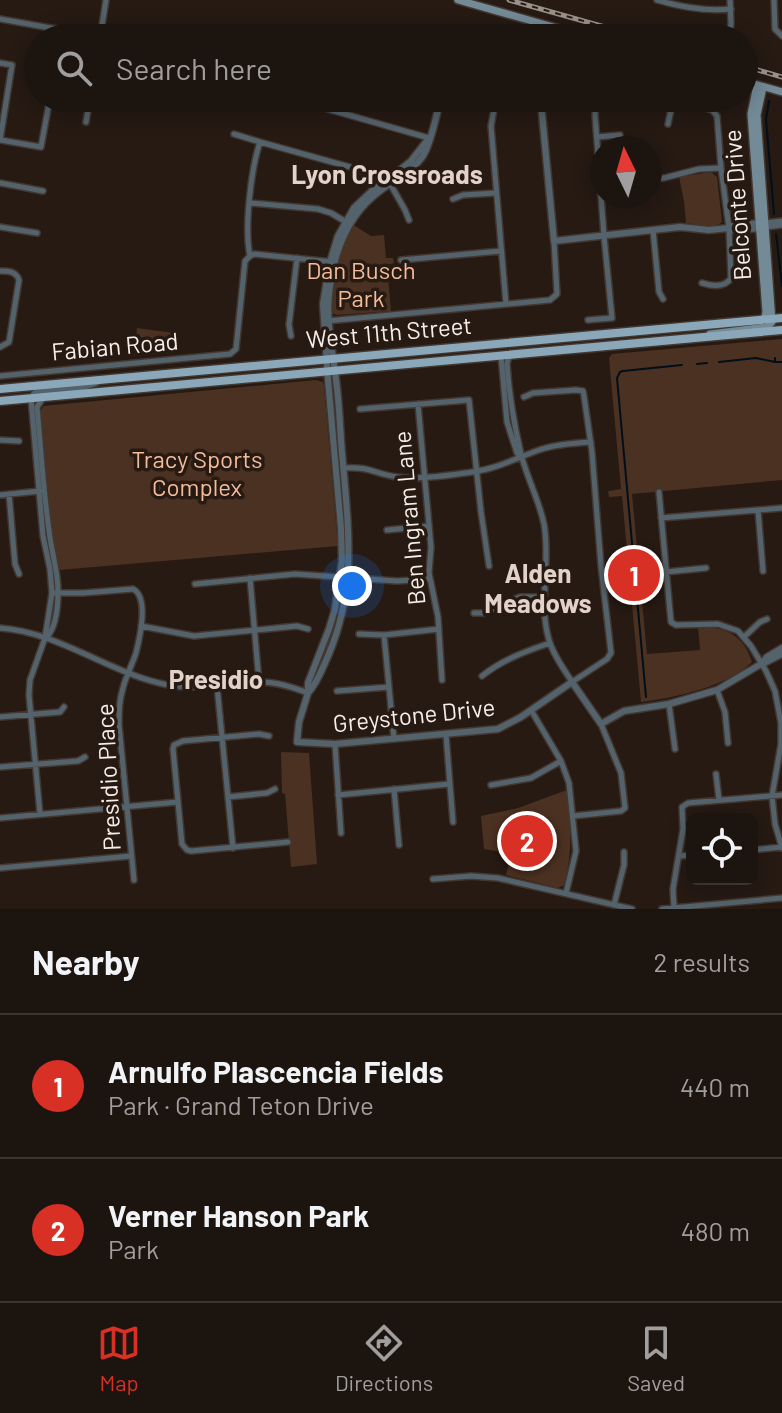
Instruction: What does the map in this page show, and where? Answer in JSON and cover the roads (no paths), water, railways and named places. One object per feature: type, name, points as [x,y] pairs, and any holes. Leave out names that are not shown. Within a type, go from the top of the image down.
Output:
[{"type":"main road","points":[[458,0],[543,24]]},
{"type":"main road","points":[[760,86],[782,92]]},
{"type":"main road","name":"Belconte Drive","points":[[758,105],[760,86]]},
{"type":"main road","name":"Belconte Drive","points":[[757,112],[766,312],[761,320]]},
{"type":"main road","name":"Belconte Drive","points":[[762,226],[777,318]]},
{"type":"main road","points":[[703,338],[717,332],[767,327],[777,318]]},
{"type":"main road","name":"West 11th Street","points":[[0,389],[777,318]]},
{"type":"main road","name":"West 11th Street","points":[[0,401],[782,330]]},
{"type":"main road","points":[[501,356],[509,348],[554,344],[568,337]]},
{"type":"street","points":[[102,24],[106,0]]},
{"type":"street","points":[[657,0],[680,7],[731,9]]},
{"type":"street","points":[[730,0],[731,24]]},
{"type":"street","points":[[774,0],[775,29],[782,36]]},
{"type":"street","points":[[0,19],[28,24]]},
{"type":"street","points":[[0,63],[12,65],[0,140],[41,147],[47,112]]},
{"type":"street","points":[[86,122],[88,112]]},
{"type":"street","points":[[340,112],[429,138]]},
{"type":"street","points":[[344,577],[326,320],[332,262],[347,223],[411,161],[429,138],[437,112]]},
{"type":"street","points":[[494,112],[491,126],[506,304]]},
{"type":"street","points":[[326,320],[550,300],[556,296],[558,288],[542,112]]},
{"type":"street","points":[[596,112],[597,136]]},
{"type":"street","points":[[668,124],[669,112]]},
{"type":"street","points":[[702,283],[726,284],[731,278],[718,122],[714,112]]},
{"type":"street","points":[[234,134],[366,174]]},
{"type":"street","points":[[608,136],[620,135]]},
{"type":"street","points":[[260,142],[250,203],[247,243],[250,256],[332,262]]},
{"type":"street","points":[[662,178],[699,169],[721,168]]},
{"type":"street","points":[[389,182],[409,220]]},
{"type":"street","points":[[0,183],[43,191]]},
{"type":"street","points":[[453,199],[463,195],[496,193]]},
{"type":"street","points":[[250,203],[318,209],[347,223]]},
{"type":"street","points":[[588,320],[612,318],[602,208]]},
{"type":"street","points":[[554,241],[653,229],[680,227],[709,230],[782,223]]},
{"type":"street","points":[[0,227],[37,233]]},
{"type":"street","points":[[653,229],[659,292],[663,299]]},
{"type":"street","points":[[401,260],[501,251]]},
{"type":"street","name":"Fabian Road","points":[[0,376],[233,353],[245,261],[250,256]]},
{"type":"street","points":[[291,336],[289,325],[297,258]]},
{"type":"street","points":[[0,271],[10,271],[19,280],[9,342],[0,347]]},
{"type":"street","points":[[513,355],[507,364],[513,421],[544,525],[547,556],[545,597],[550,643],[601,724],[621,773],[624,809],[573,816]]},
{"type":"street","points":[[501,356],[507,422],[517,453],[522,456]]},
{"type":"street","points":[[0,628],[45,638],[147,680],[169,685],[187,688],[259,682],[282,684],[308,693],[315,685],[337,634],[349,540],[331,371]]},
{"type":"street","points":[[42,491],[31,399],[35,393],[45,390],[87,386],[102,380]]},
{"type":"street","points":[[343,468],[369,468],[395,477],[476,472],[553,446],[591,442],[583,391],[533,393],[524,397]]},
{"type":"street","points":[[40,814],[30,714],[30,680],[45,638],[55,592],[43,536],[37,408],[44,397]]},
{"type":"street","points":[[360,409],[469,400],[489,566]]},
{"type":"street","name":"Ben Ingram Lane","points":[[418,404],[431,547],[430,579],[439,629],[442,680]]},
{"type":"street","points":[[0,440],[19,441]]},
{"type":"street","name":"Greystone Drive","points":[[308,693],[299,722],[297,742],[335,744],[498,729],[610,656],[591,442]]},
{"type":"street","points":[[0,495],[42,491]]},
{"type":"street","points":[[659,492],[670,620],[674,625],[718,624],[738,631],[775,691],[781,744],[772,796],[775,824],[782,847],[758,849]]},
{"type":"street","points":[[9,494],[15,564],[19,574]]},
{"type":"street","points":[[661,518],[782,508]]},
{"type":"street","points":[[758,510],[763,571]]},
{"type":"street","points":[[387,530],[429,526]]},
{"type":"street","points":[[666,572],[706,568]]},
{"type":"street","points":[[195,584],[295,574],[397,581],[430,579]]},
{"type":"street","points":[[250,578],[259,682]]},
{"type":"street","points":[[55,592],[137,590],[141,595],[141,626],[194,636],[297,626],[308,629]]},
{"type":"street","points":[[474,613],[483,613],[513,599],[545,597]]},
{"type":"street","points":[[744,637],[767,619]]},
{"type":"street","name":"Presidio Place","points":[[134,880],[119,705],[141,626]]},
{"type":"street","points":[[359,634],[384,635],[439,629]]},
{"type":"street","points":[[384,635],[394,739]]},
{"type":"street","points":[[482,676],[524,652],[550,643]]},
{"type":"street","points":[[601,724],[624,711],[669,704],[717,690],[761,664],[767,657],[782,651]]},
{"type":"street","points":[[217,686],[233,848]]},
{"type":"street","points":[[337,691],[389,687]]},
{"type":"street","points":[[717,690],[725,712],[728,743]]},
{"type":"street","points":[[669,704],[675,749]]},
{"type":"street","points":[[0,717],[60,712],[64,707]]},
{"type":"street","points":[[531,710],[561,761],[569,783],[576,851],[566,893]]},
{"type":"street","points":[[269,736],[259,734],[183,741],[174,745],[182,844],[187,850],[288,842]]},
{"type":"street","points":[[446,735],[453,822]]},
{"type":"street","points":[[335,744],[341,833]]},
{"type":"street","points":[[0,767],[78,761],[85,757]]},
{"type":"street","points":[[491,785],[531,778],[561,761]]},
{"type":"street","points":[[716,774],[719,800]]},
{"type":"street","points":[[338,795],[449,784]]},
{"type":"street","points":[[228,797],[267,793],[275,789]]},
{"type":"street","points":[[394,789],[399,845]]},
{"type":"street","points":[[674,908],[673,889],[683,829],[682,807],[688,803],[782,795]]},
{"type":"street","points":[[0,818],[178,802]]},
{"type":"street","points":[[614,905],[624,865],[624,852]]},
{"type":"street","points":[[0,868],[131,856]]},
{"type":"street","points":[[680,856],[686,856]]},
{"type":"street","points":[[433,879],[485,876],[632,909]]},
{"type":"street","points":[[662,909],[742,906],[782,898]]},
{"type":"waterway","points":[[769,101],[766,119],[774,214]]},
{"type":"waterway","points":[[776,234],[782,286]]},
{"type":"waterway","points":[[719,362],[756,358],[775,362]]},
{"type":"waterway","points":[[775,358],[775,362],[782,362]]},
{"type":"waterway","points":[[697,364],[707,363]]},
{"type":"waterway","points":[[646,697],[617,378],[623,371],[682,365]]},
{"type":"railway","points":[[509,0],[594,24]]},
{"type":"railway","points":[[758,70],[782,77]]},
{"type":"place","name":"Arnulfo Plascencia Fields","points":[[634,575]]},
{"type":"place","name":"Verner Hanson Park","points":[[527,841]]},
{"type":"district","name":"Lyon Crossroads","points":[[387,175]]},
{"type":"district","name":"Alden Meadows","points":[[538,589]]},
{"type":"district","name":"Presidio","points":[[216,680]]},
{"type":"park label","name":"Dan Busch Park","points":[[361,285]]},
{"type":"park label","name":"Tracy Sports Complex","points":[[197,474]]}]
